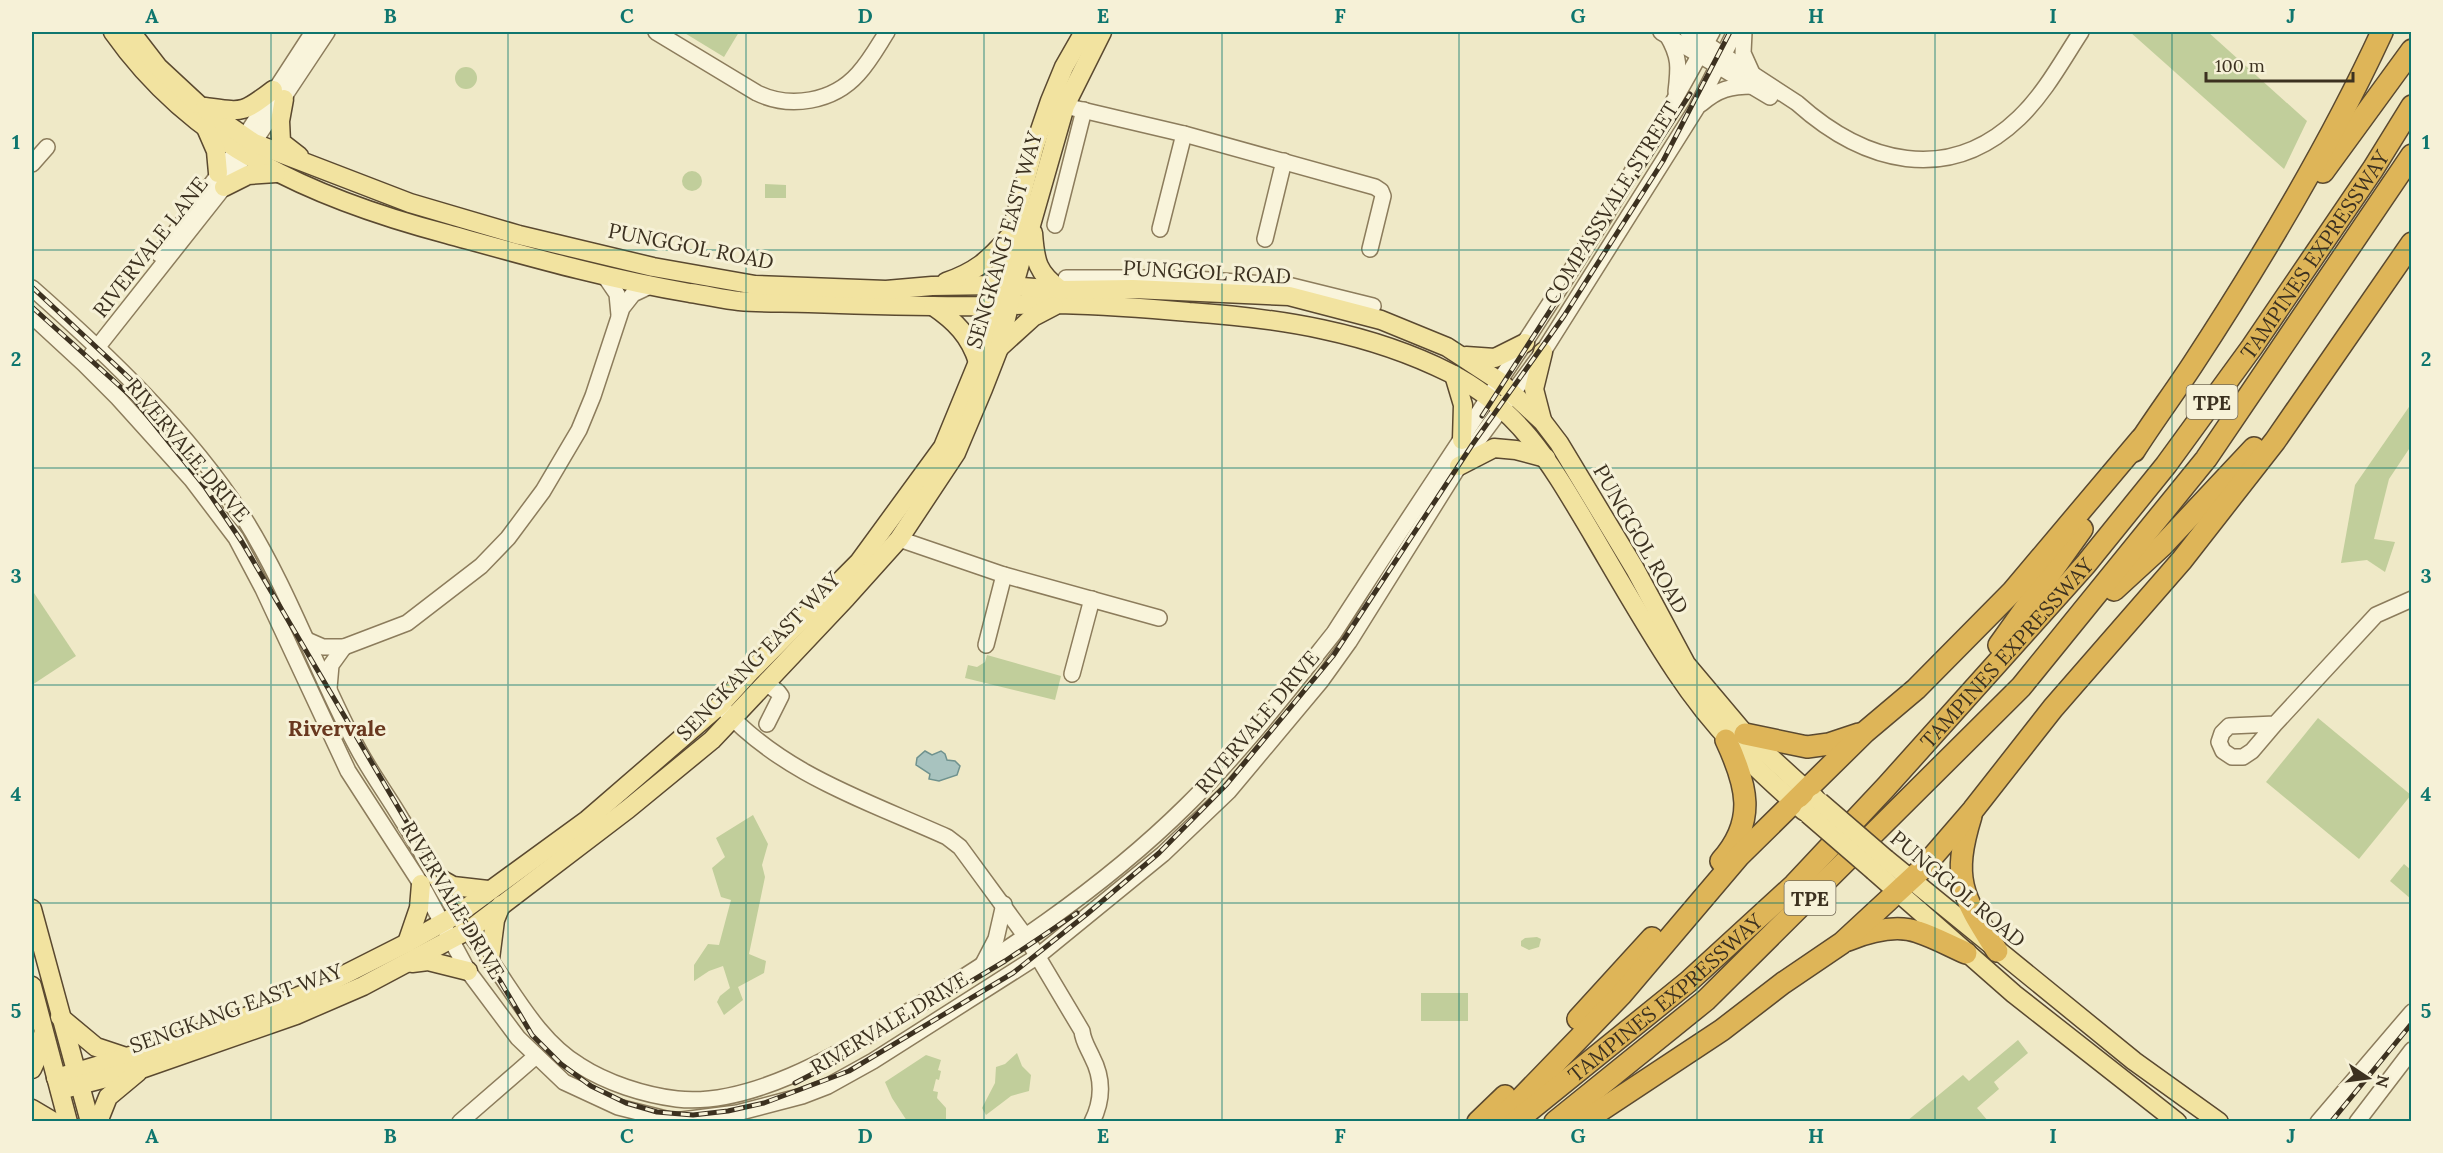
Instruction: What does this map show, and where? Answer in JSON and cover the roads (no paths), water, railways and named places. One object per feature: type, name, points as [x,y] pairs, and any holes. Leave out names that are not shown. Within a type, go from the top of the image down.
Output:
[{"type":"highway","points":[[1971,691],[1974,678],[2113,486],[2279,227],[2337,122],[2382,32]]},
{"type":"highway","points":[[2279,227],[2314,184],[2412,50]]},
{"type":"highway","name":"TAMPINES EXPRESSWAY","points":[[1515,1122],[1688,982],[1794,885],[2086,564],[2166,465],[2252,347],[2353,199],[2412,106]]},
{"type":"highway","name":"TAMPINES EXPRESSWAY","points":[[1555,1122],[1706,1000],[2021,687],[2206,459],[2412,155]]},
{"type":"highway","points":[[1582,1122],[1722,1030],[1783,983],[1842,942],[1905,885],[1972,810],[2053,708],[2182,560],[2275,441],[2412,243]]},
{"type":"highway","points":[[2021,687],[2109,594],[2162,546],[2194,513],[2280,421],[2333,357]]},
{"type":"highway","points":[[1498,1122],[1621,995],[1739,856],[1865,732],[1916,690],[2012,592],[2141,439]]},
{"type":"highway","points":[[1478,1122],[1534,1069],[1729,852],[1741,829],[1746,810],[1736,737],[1807,747],[1829,744],[1865,732]]},
{"type":"highway","points":[[1972,810],[1961,855],[1962,885],[1967,901],[1997,951]]},
{"type":"highway","points":[[1690,913],[1700,885]]},
{"type":"highway","points":[[1842,942],[1893,929],[1906,929],[1966,953]]},
{"type":"highway","points":[[1620,973],[1669,939]]},
{"type":"main road","name":"PUNGGOL ROAD","points":[[112,32],[134,62],[175,104],[206,126],[245,146],[312,166],[410,203],[519,234],[653,267],[755,285],[886,290],[932,286],[1005,285],[1062,291],[1163,310],[1284,321],[1379,344],[1454,375],[1496,403],[1527,432],[1546,458],[1675,670],[1736,737],[1800,796],[1905,885],[1997,951],[2134,1061],[2219,1122]]},
{"type":"main road","name":"PUNGGOL ROAD","points":[[131,32],[158,67],[276,173],[340,200],[409,224],[650,286],[737,301],[933,306],[1001,305],[1096,284],[1181,284],[1291,291],[1364,307],[1381,320],[1448,347],[1506,387],[1543,422],[1559,443],[1635,569],[1686,664],[1736,737]]},
{"type":"main road","name":"SENGKANG EAST WAY","points":[[77,1078],[144,1068],[296,1015],[363,986],[467,931],[628,809],[712,740],[733,719],[898,539],[956,453],[999,348],[1001,305],[1011,235],[1050,101],[1064,67],[1084,32]]},
{"type":"main road","name":"SENGKANG EAST WAY","points":[[1005,285],[1032,223],[1065,106],[1102,32]]},
{"type":"main road","points":[[200,106],[230,111],[248,110],[278,94],[281,142],[312,166]]},
{"type":"main road","points":[[206,126],[216,151],[221,180],[276,173]]},
{"type":"main road","points":[[999,348],[1062,291],[1039,269],[1035,255],[1032,223]]},
{"type":"main road","points":[[932,286],[977,269],[992,257],[1011,235]]},
{"type":"main road","name":"SENGKANG EAST WAY","points":[[58,1084],[125,1057],[271,1008],[314,990],[407,943],[458,914],[587,820],[720,705],[859,562],[943,447],[1001,305]]},
{"type":"main road","points":[[933,306],[954,320],[973,345],[978,362]]},
{"type":"main road","points":[[1448,347],[1469,357],[1495,358],[1525,343]]},
{"type":"main road","points":[[1543,352],[1534,389],[1543,422]]},
{"type":"main road","points":[[1454,375],[1463,405],[1462,440]]},
{"type":"main road","points":[[1459,466],[1494,448],[1516,450],[1546,458]]},
{"type":"main road","points":[[407,943],[429,880],[453,886],[488,890]]},
{"type":"main road","name":"PUNGGOL ROAD","points":[[1905,885],[1966,953],[2014,994],[2177,1122]]},
{"type":"main road","points":[[489,959],[495,920],[501,905]]},
{"type":"main road","points":[[32,909],[90,1122]]},
{"type":"main road","points":[[407,963],[428,961],[468,971]]},
{"type":"main road","points":[[32,986],[68,1122]]},
{"type":"main road","points":[[60,1017],[96,1047],[125,1057]]},
{"type":"main road","points":[[32,1069],[41,1049],[44,1033]]},
{"type":"main road","points":[[98,1122],[108,1097],[144,1068]]},
{"type":"main road","points":[[32,1109],[54,1122]]},
{"type":"street","points":[[278,94],[313,32]]},
{"type":"street","points":[[278,94],[327,32]]},
{"type":"street","points":[[656,32],[768,99],[794,102],[819,98],[852,80],[869,60],[887,32]]},
{"type":"street","points":[[1688,32],[1706,43],[1721,60],[1791,110],[1813,117],[1852,143],[1887,156],[1921,159],[1952,156],[1969,150],[1996,135],[2020,117],[2042,91],[2081,32]]},
{"type":"street","name":"COMPASSVALE STREET","points":[[1506,387],[1543,352],[1696,109],[1736,32]]},
{"type":"street","points":[[1744,32],[1743,52],[1752,80]]},
{"type":"street","points":[[1664,33],[1706,43]]},
{"type":"street","points":[[1664,33],[1676,51],[1678,61],[1675,101]]},
{"type":"street","name":"COMPASSVALE STREET","points":[[1506,387],[1525,343],[1607,214],[1675,101],[1706,43]]},
{"type":"street","points":[[1696,109],[1714,92],[1752,80]]},
{"type":"street","name":"RIVERVALE LANE","points":[[80,360],[221,180],[278,94]]},
{"type":"street","points":[[1065,106],[1184,134],[1375,187],[1382,191],[1383,196],[1370,249]]},
{"type":"street","points":[[1055,225],[1084,110]]},
{"type":"street","points":[[1160,229],[1184,134]]},
{"type":"street","points":[[32,165],[47,147]]},
{"type":"street","points":[[1265,238],[1284,161]]},
{"type":"street","points":[[604,275],[617,294],[619,318]]},
{"type":"street","points":[[307,640],[323,647],[344,647],[407,623],[481,566],[508,538],[543,491],[579,430],[619,318],[630,297],[637,291],[650,286]]},
{"type":"street","name":"RIVERVALE DRIVE","points":[[32,288],[94,344],[190,446],[220,483],[244,518],[278,578],[359,750],[429,880],[442,923],[450,940],[468,971],[518,1038],[564,1082],[618,1107],[674,1121],[737,1113],[802,1096],[828,1086],[880,1056],[1038,956],[1162,854],[1229,791],[1307,699],[1349,642],[1506,387]]},
{"type":"street","name":"RIVERVALE DRIVE","points":[[32,316],[80,360],[179,466],[236,538],[263,589],[348,771],[429,880],[458,914],[467,931],[540,1031],[578,1065],[643,1093],[680,1100],[742,1095],[794,1074],[885,1026],[1026,937],[1077,899],[1156,833],[1218,773],[1302,675],[1335,633],[1462,440],[1496,403]]},
{"type":"street","points":[[898,539],[1004,575],[1159,618]]},
{"type":"street","points":[[986,645],[1004,575]]},
{"type":"street","points":[[1072,674],[1092,599]]},
{"type":"street","points":[[2275,724],[2376,615],[2412,599]]},
{"type":"street","points":[[329,690],[332,665],[344,647]]},
{"type":"street","points":[[766,683],[780,696],[766,724]]},
{"type":"street","points":[[720,705],[754,740],[775,754],[821,781],[947,837],[960,847],[1004,904],[1082,1031],[1099,1053],[1106,1076],[1106,1100],[1100,1122]]},
{"type":"street","points":[[981,966],[996,939],[1004,904]]},
{"type":"street","points":[[2318,1122],[2412,1012]]},
{"type":"street","points":[[1082,1031],[1099,1072],[1101,1084],[1098,1107],[1092,1122]]},
{"type":"street","points":[[2357,1122],[2412,1050]]},
{"type":"street","points":[[460,1122],[539,1059]]},
{"type":"street","points":[[474,1122],[539,1059]]},
{"type":"water","points":[[925,751],[932,755],[941,751],[947,760],[955,761],[960,766],[957,775],[939,781],[929,779],[930,774],[916,765],[917,758]]},
{"type":"railway","points":[[32,307],[134,399],[205,487],[242,542],[532,1035],[561,1064],[591,1086],[626,1103],[657,1112],[693,1115],[728,1111],[764,1103],[849,1071],[1013,973],[1159,853],[1227,784],[1333,656],[1472,445],[1564,316],[1663,161],[1730,32]]},
{"type":"railway","points":[[1482,416],[1690,94]]},
{"type":"railway","points":[[32,287],[140,388],[193,459]]},
{"type":"railway","points":[[795,1083],[843,1058],[1005,961],[1077,913]]},
{"type":"railway","points":[[2331,1122],[2412,1023]]},
{"type":"district","name":"Rivervale","points":[[337,728]]}]
